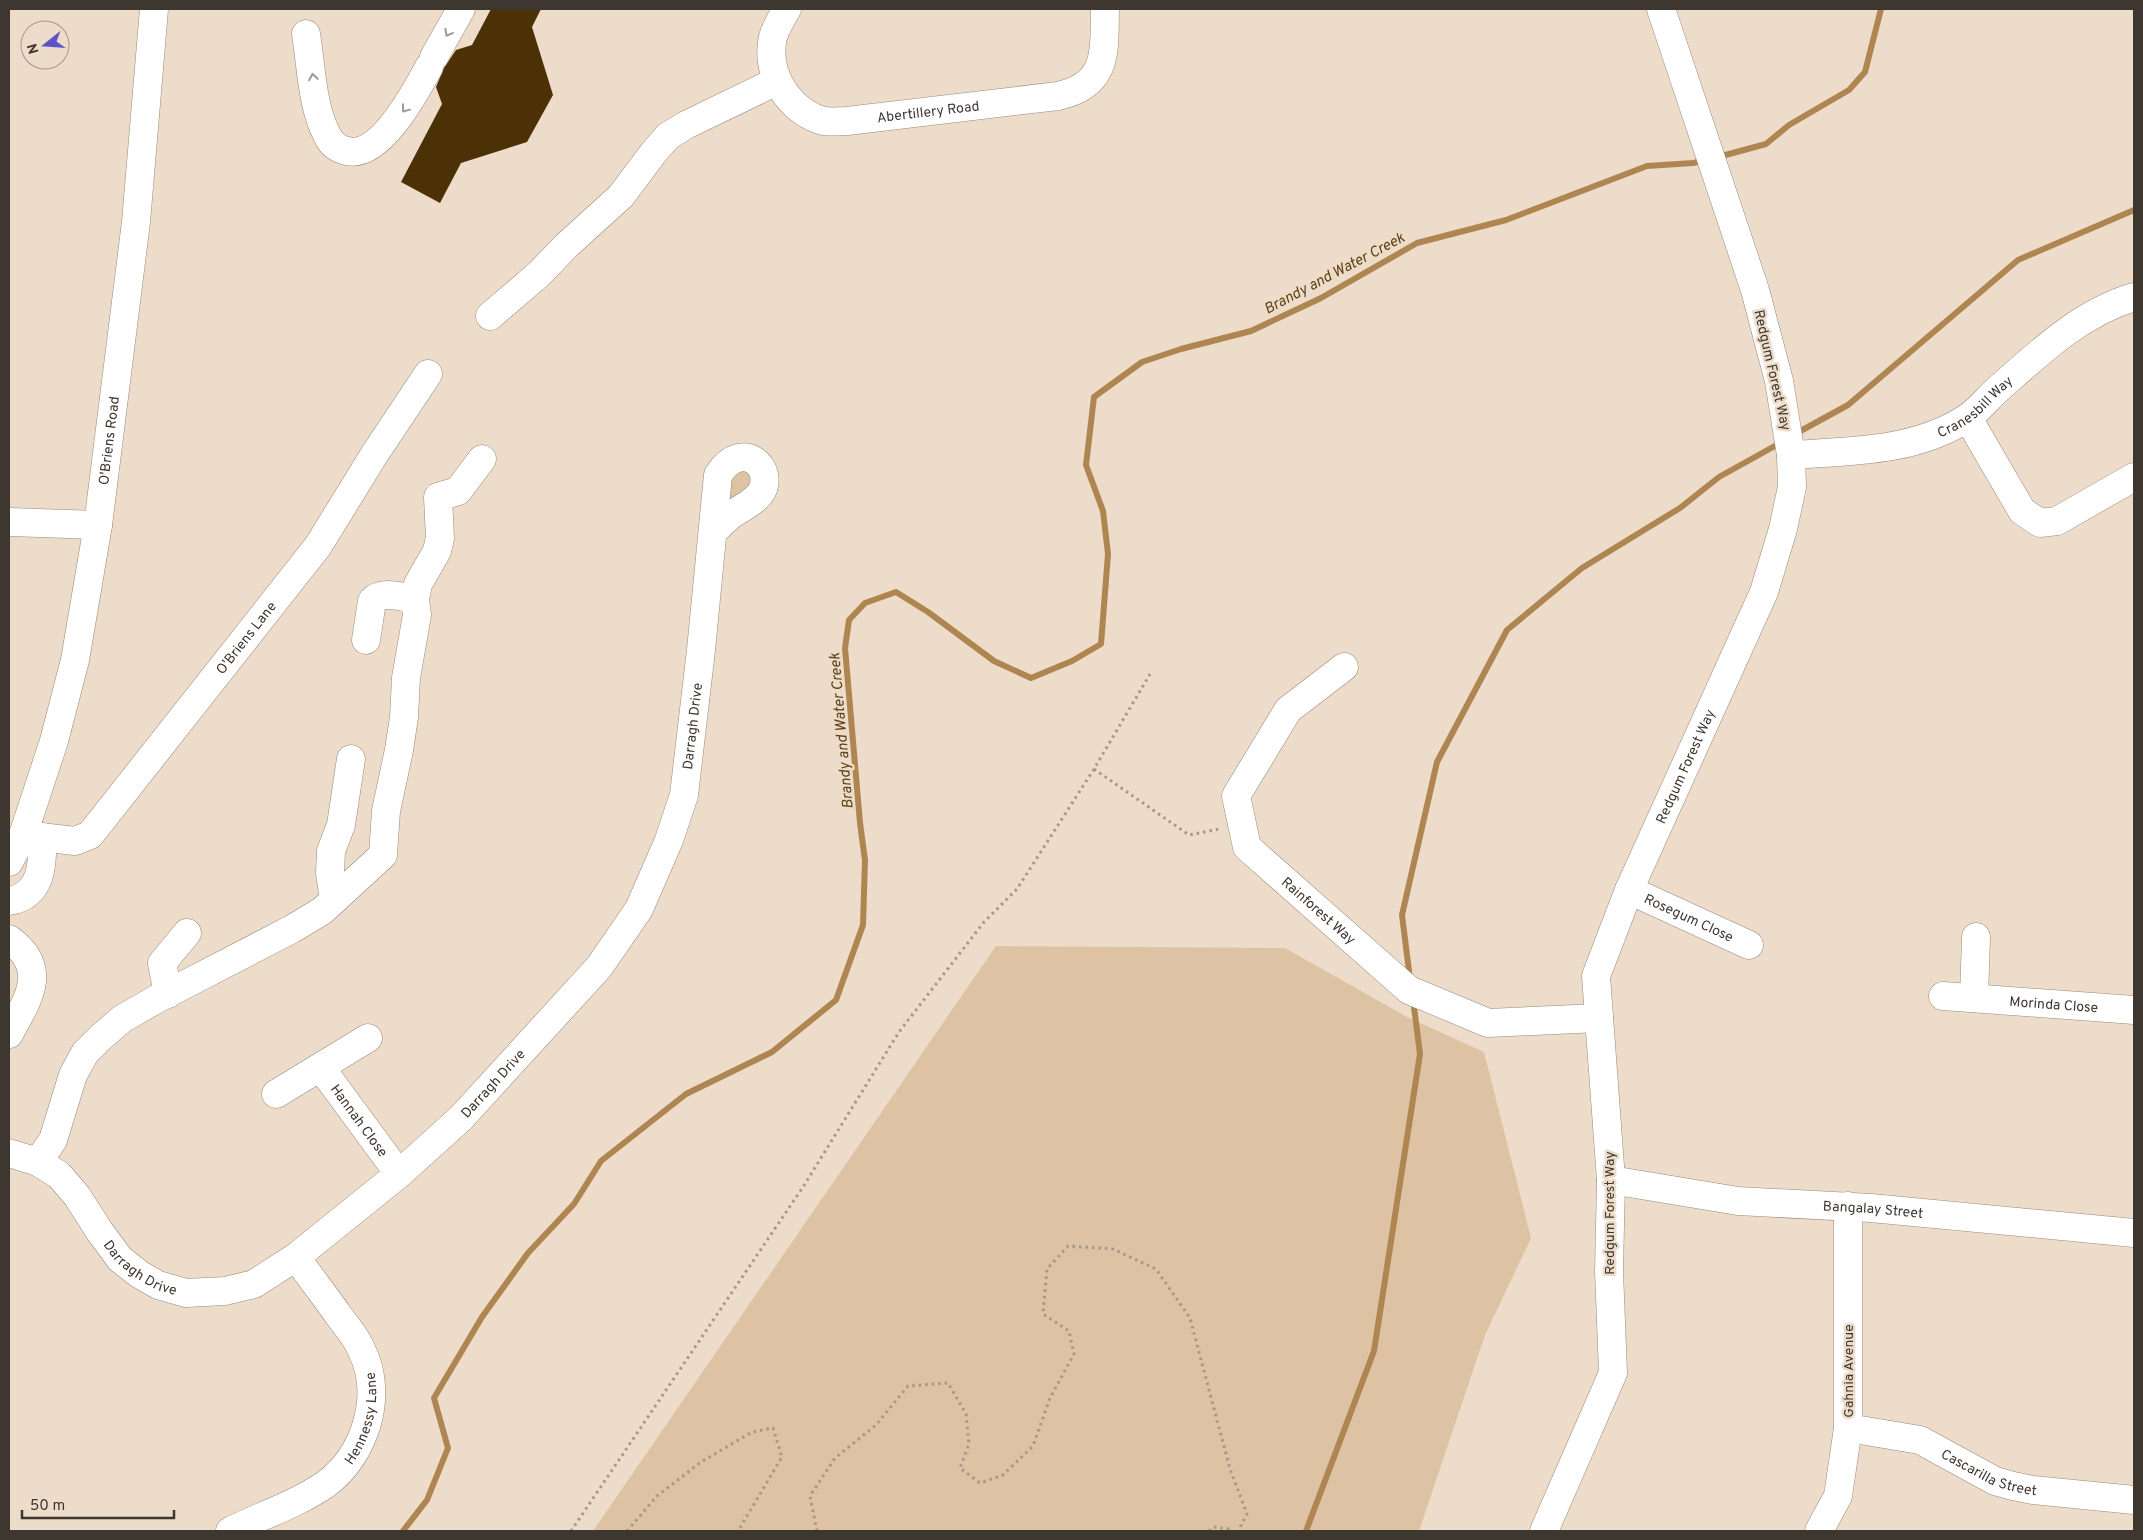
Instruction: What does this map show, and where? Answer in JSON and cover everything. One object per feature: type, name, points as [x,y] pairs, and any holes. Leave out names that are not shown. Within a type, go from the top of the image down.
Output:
[{"type":"street","name":"O'Briens Road","points":[[9,862],[32,836],[75,660],[98,525],[136,222],[154,9]]},
{"type":"street","points":[[306,34],[318,112],[327,137],[338,148],[353,152],[374,144],[408,107],[461,9]]},
{"type":"street","name":"Abertillery Road","points":[[787,9],[773,36],[771,58],[776,81],[802,111],[822,121],[847,121],[1073,93],[1089,81],[1100,68],[1104,53],[1105,9]]},
{"type":"street","name":"Redgum Forest Way","points":[[1544,1531],[1613,1373],[1609,1272],[1611,1180],[1596,976],[1628,890],[1764,592],[1783,529],[1792,487],[1791,455],[1779,381],[1755,290],[1661,9]]},
{"type":"street","points":[[490,316],[539,274],[567,245],[621,196],[668,136],[686,125],[776,81]]},
{"type":"street","name":"Cranesbill Way","points":[[1791,455],[1905,445],[1937,434],[1968,418],[2066,331],[2117,302],[2134,297]]},
{"type":"street","name":"O'Briens Lane","points":[[32,836],[75,841],[90,835],[318,546],[374,455],[428,374]]},
{"type":"street","points":[[1968,418],[2022,511],[2040,523],[2056,521],[2134,478]]},
{"type":"street","points":[[38,1162],[53,1140],[66,1093],[85,1053],[122,1019],[292,929],[322,911],[383,855],[386,811],[399,750],[404,717],[406,678],[417,615],[415,598],[418,584],[437,551],[440,538],[438,497],[458,490],[482,459]]},
{"type":"street","points":[[9,522],[98,525]]},
{"type":"street","name":"Darragh Drive","points":[[9,1153],[38,1162],[60,1175],[77,1196],[120,1259],[139,1274],[158,1285],[186,1292],[225,1291],[254,1284],[296,1257],[399,1174],[461,1118],[599,967],[639,909],[669,840],[684,795],[714,531]]},
{"type":"street","points":[[366,640],[372,601],[376,597],[383,595],[415,598]]},
{"type":"street","name":"Rainforest Way","points":[[1344,667],[1288,710],[1236,796],[1247,847],[1409,990],[1488,1023],[1599,1018]]},
{"type":"street","points":[[334,900],[330,873],[331,851],[341,825],[351,759]]},
{"type":"street","points":[[9,901],[18,899],[30,890],[41,875],[32,836]]},
{"type":"street","name":"Rosegum Close","points":[[1628,890],[1749,945]]},
{"type":"street","points":[[168,994],[162,964],[187,934]]},
{"type":"street","points":[[1974,998],[1976,937]]},
{"type":"street","points":[[9,939],[18,946],[33,970],[33,986],[9,1034]]},
{"type":"street","name":"Morinda Close","points":[[1942,996],[2134,1010]]},
{"type":"street","points":[[276,1094],[368,1038]]},
{"type":"street","name":"Hannah Close","points":[[321,1068],[399,1174]]},
{"type":"street","name":"Bangalay Street","points":[[1611,1180],[1738,1201],[1848,1206],[2134,1233]]},
{"type":"street","name":"Gahnia Avenue","points":[[1819,1531],[1838,1496],[1848,1428],[1848,1206]]},
{"type":"street","name":"Hennessy Lane","points":[[230,1531],[306,1495],[325,1484],[340,1472],[358,1446],[370,1411],[371,1390],[369,1370],[363,1351],[296,1257]]},
{"type":"street","name":"Cascarilla Street","points":[[1848,1428],[1920,1440],[1995,1480],[2013,1486],[2033,1490],[2134,1500]]},
{"type":"path","points":[[570,1531],[803,1187],[899,1032],[984,922],[1017,889],[1094,769],[1150,674]]},
{"type":"path","points":[[1094,769],[1189,836],[1243,825]]},
{"type":"path","points":[[817,1531],[810,1496],[835,1458],[876,1425],[908,1386],[948,1383],[966,1414],[969,1444],[960,1468],[980,1483],[1003,1475],[1033,1446],[1050,1398],[1074,1354],[1069,1331],[1043,1314],[1047,1269],[1068,1246],[1114,1249],[1156,1269],[1190,1318],[1230,1468],[1246,1514],[1238,1531]]},
{"type":"path","points":[[627,1531],[656,1496],[701,1462],[752,1432],[773,1428],[782,1457],[738,1531]]},
{"type":"path","points":[[1208,1531],[1213,1527],[1229,1529],[1230,1531]]},
{"type":"shaded area","points":[[748,467],[755,483],[729,503],[730,478]]},
{"type":"shaded area","points":[[996,946],[1285,948],[1407,1017],[1484,1052],[1531,1238],[1485,1335],[1419,1531],[593,1531]]},
{"type":"building","points":[[491,9],[541,9],[532,27],[553,95],[527,142],[461,163],[440,203],[401,182],[442,104],[436,87],[444,68],[456,50],[472,45]]},
{"type":"waterway","name":"Brandy and Water Creek","points":[[1718,157],[1766,144],[1789,125],[1849,90],[1865,72],[1881,9]]},
{"type":"waterway","name":"Brandy and Water Creek","points":[[403,1531],[427,1500],[448,1448],[434,1398],[482,1317],[528,1253],[574,1204],[601,1161],[686,1094],[772,1052],[836,1000],[863,925],[865,860],[860,823],[845,648],[849,620],[865,603],[896,592],[928,612],[994,661],[1031,678],[1072,661],[1101,644],[1108,554],[1103,511],[1086,465],[1094,397],[1142,362],[1181,349],[1251,331],[1321,298],[1417,243],[1506,220],[1647,166],[1693,163],[1706,160]]},
{"type":"waterway","points":[[1795,434],[1848,405],[2018,260],[2134,210]]},
{"type":"waterway","points":[[1410,979],[1402,915],[1437,762],[1507,630],[1582,568],[1680,508],[1719,477],[1782,442]]},
{"type":"waterway","points":[[1306,1531],[1374,1351],[1420,1054],[1413,999]]}]
